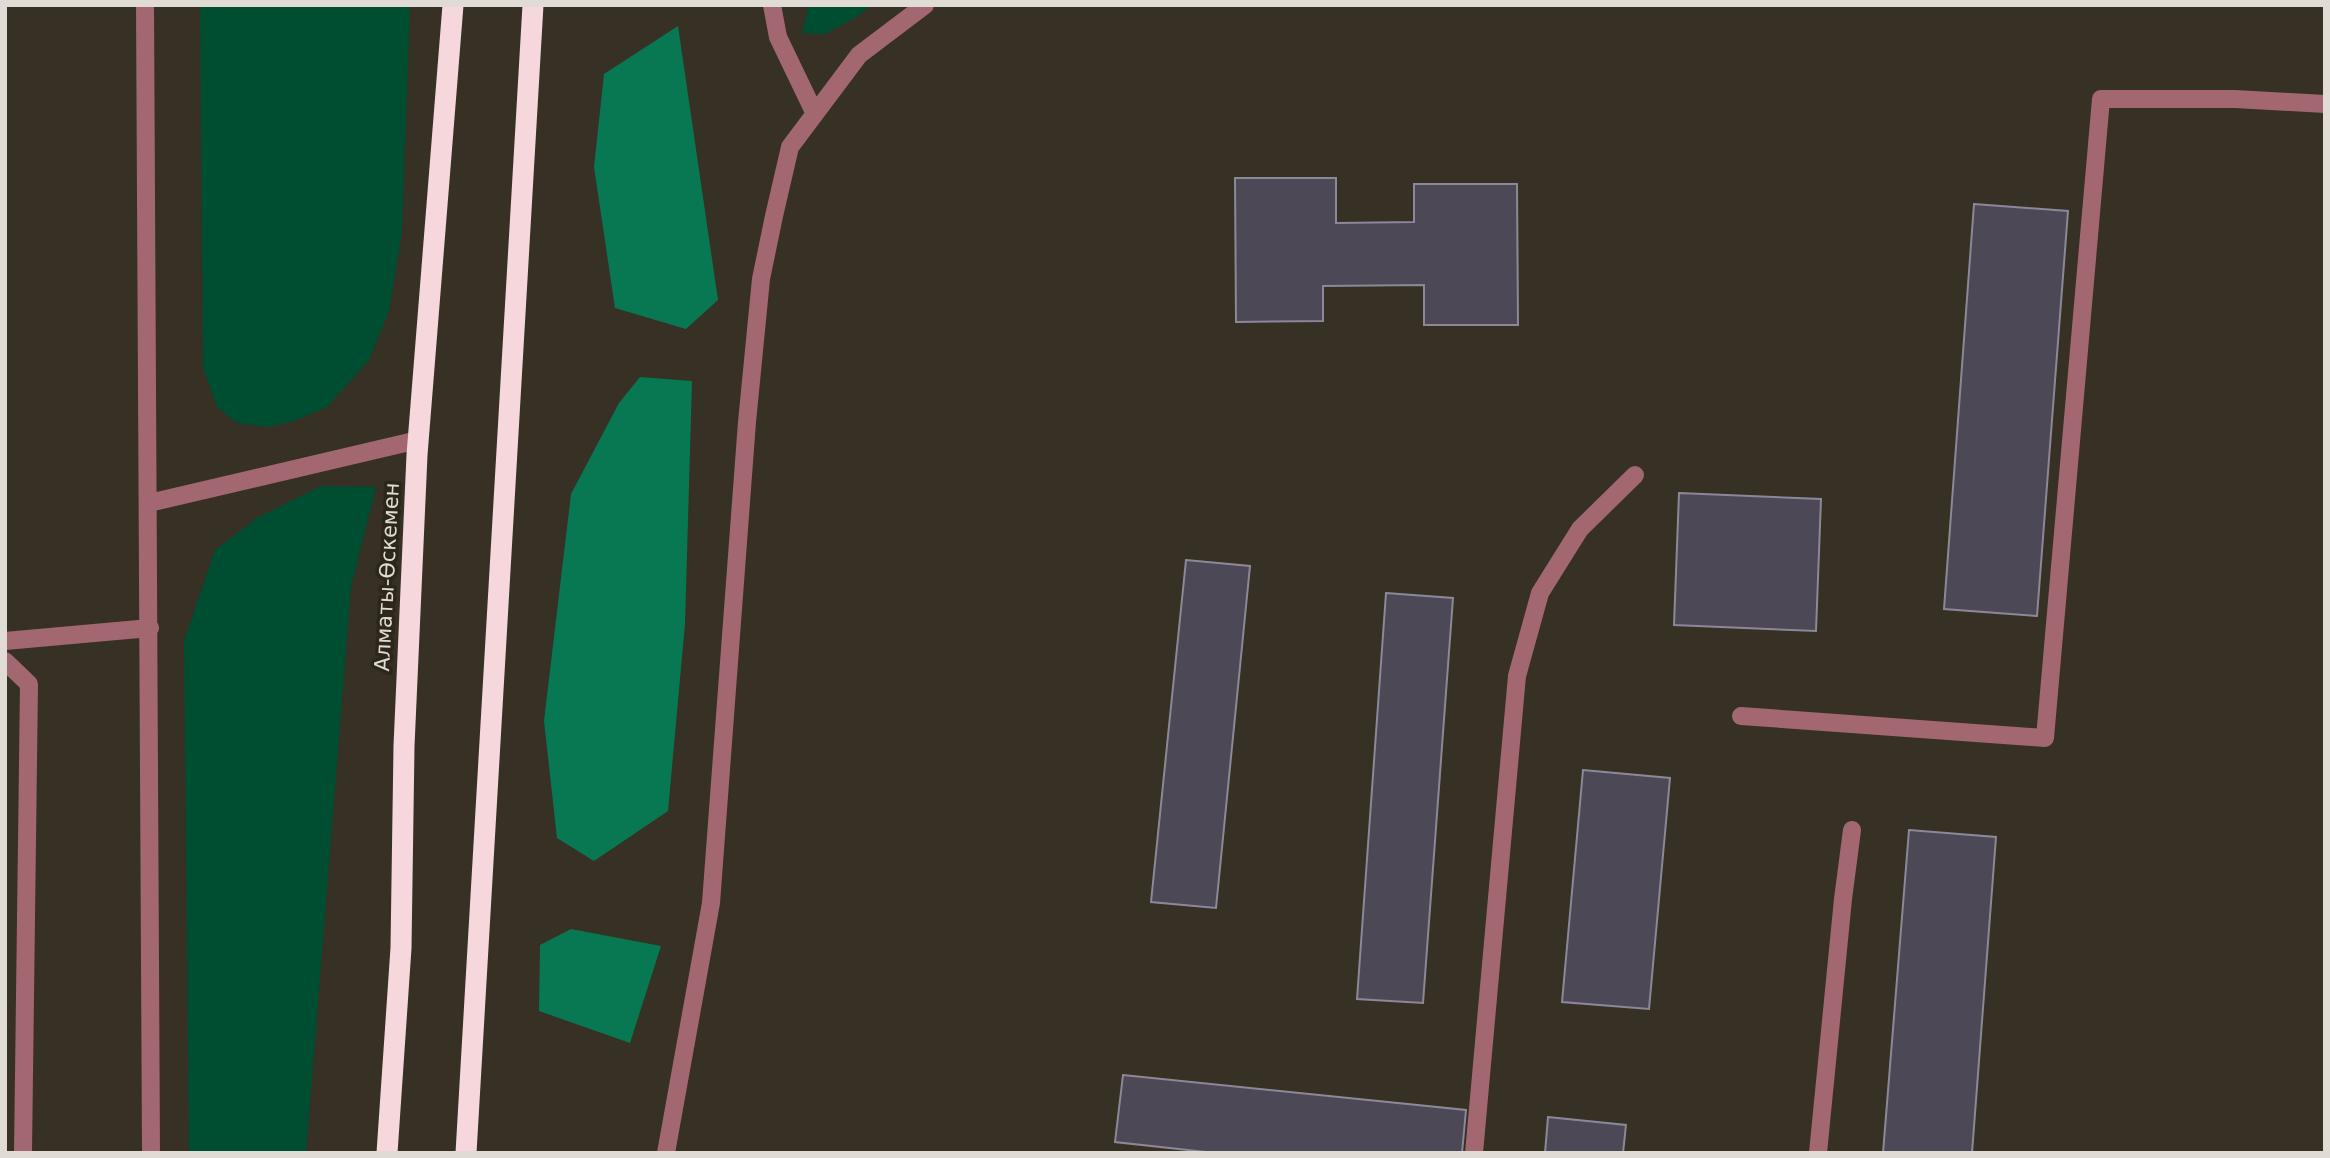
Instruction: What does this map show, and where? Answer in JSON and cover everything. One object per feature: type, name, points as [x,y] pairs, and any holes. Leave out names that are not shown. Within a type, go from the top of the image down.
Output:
[{"type":"highway","name":"Алматы-Өскемен","points":[[387,1153],[401,948],[404,746],[418,440],[453,5]]},
{"type":"highway","points":[[466,1153],[533,5]]},
{"type":"street","points":[[145,5],[151,1153]]},
{"type":"street","points":[[772,5],[778,37],[815,114]]},
{"type":"street","points":[[666,1153],[711,903],[747,422],[761,279],[790,148],[859,55],[925,5]]},
{"type":"street","points":[[1741,716],[2045,738],[2101,99],[2235,99],[2325,104]]},
{"type":"street","points":[[149,503],[418,440]]},
{"type":"street","points":[[1474,1153],[1517,677],[1541,593],[1580,529],[1635,475]]},
{"type":"street","points":[[5,641],[150,628]]},
{"type":"street","points":[[5,661],[29,684],[23,1153]]},
{"type":"street","points":[[1818,1153],[1852,830]]},
{"type":"green space","points":[[200,5],[410,5],[402,232],[389,311],[369,360],[327,407],[294,421],[269,427],[237,423],[217,407],[203,368]]},
{"type":"green space","points":[[809,5],[872,5],[825,34],[802,33]]},
{"type":"green space","points":[[678,26],[718,300],[686,329],[615,308],[594,167],[604,74]]},
{"type":"green space","points":[[640,377],[692,381],[685,624],[668,811],[594,861],[557,838],[544,721],[571,494],[619,403]]},
{"type":"green space","points":[[321,486],[376,487],[351,587],[306,1153],[189,1153],[184,641],[215,550],[257,518]]},
{"type":"green space","points":[[571,929],[661,946],[630,1043],[539,1011],[540,945]]},
{"type":"building","points":[[1235,178],[1336,178],[1336,223],[1414,222],[1414,184],[1517,184],[1518,325],[1424,325],[1424,285],[1323,286],[1323,321],[1236,322]]},
{"type":"building","points":[[1974,204],[2068,211],[2037,616],[1944,609]]},
{"type":"building","points":[[1679,493],[1821,499],[1816,631],[1674,625]]},
{"type":"building","points":[[1186,560],[1250,566],[1216,908],[1151,902]]},
{"type":"building","points":[[1386,593],[1453,598],[1423,1003],[1357,999]]},
{"type":"building","points":[[1583,770],[1670,778],[1649,1009],[1562,1002]]},
{"type":"building","points":[[1909,830],[1996,837],[1972,1153],[1883,1153]]},
{"type":"building","points":[[1123,1075],[1466,1110],[1462,1153],[1215,1153],[1115,1142]]},
{"type":"building","points":[[1548,1117],[1626,1125],[1623,1153],[1545,1153]]}]
